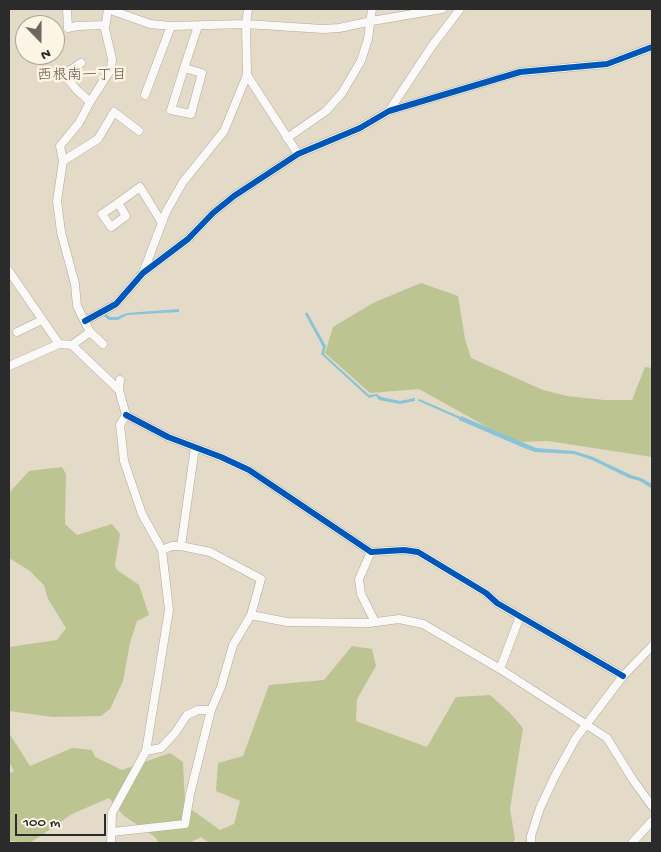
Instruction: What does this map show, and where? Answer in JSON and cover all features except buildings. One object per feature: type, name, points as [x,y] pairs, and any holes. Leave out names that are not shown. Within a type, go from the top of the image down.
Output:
[{"type":"street","points":[[67,9],[68,28],[105,25]]},
{"type":"street","points":[[103,344],[90,332],[77,306],[75,284],[61,232],[57,201],[63,161],[60,146],[79,123],[111,69],[112,59],[105,29],[108,9],[150,24],[171,26],[246,24],[323,29],[339,28],[442,9]]},
{"type":"street","points":[[143,273],[166,212],[184,182],[224,130],[247,75],[246,24],[248,9]]},
{"type":"street","points":[[287,138],[326,110],[342,93],[361,61],[372,21],[372,9]]},
{"type":"street","points":[[390,111],[432,46],[460,9]]},
{"type":"street","points":[[145,95],[171,26]]},
{"type":"street","points":[[184,68],[202,73],[191,114],[170,110],[184,68],[198,26]]},
{"type":"street","points":[[85,321],[116,304],[143,273],[188,239],[213,213],[234,196],[298,154],[360,128],[390,111],[520,72],[607,64],[652,47]]},
{"type":"street","points":[[81,63],[64,74],[90,102]]},
{"type":"street","points":[[247,75],[298,154]]},
{"type":"street","points":[[63,161],[98,139],[114,112],[139,131]]},
{"type":"street","points":[[118,203],[140,187],[162,222]]},
{"type":"street","points":[[9,271],[59,344]]},
{"type":"street","points":[[17,332],[42,320]]},
{"type":"street","points":[[72,345],[90,332]]},
{"type":"street","points":[[9,366],[59,344],[72,345],[119,390]]},
{"type":"street","points":[[111,843],[112,813],[146,751],[169,610],[162,550],[142,514],[124,461],[120,425],[126,415],[119,390],[120,380]]},
{"type":"street","points":[[126,415],[168,437],[249,470],[371,552],[404,550],[418,552],[486,593],[498,603],[623,676]]},
{"type":"street","points":[[181,546],[195,447]]},
{"type":"street","points":[[112,832],[185,824],[190,794],[211,710],[221,687],[233,645],[251,615],[261,579],[210,552],[181,546],[172,546],[162,550]]},
{"type":"street","points":[[371,552],[359,579],[361,594],[375,622]]},
{"type":"street","points":[[251,615],[287,622],[375,622],[399,619],[423,624],[500,669],[607,738],[652,806]]},
{"type":"street","points":[[500,669],[520,616]]},
{"type":"street","points":[[531,843],[531,836],[540,808],[576,738],[623,676],[652,646]]},
{"type":"street","points":[[146,751],[162,748],[187,715],[198,710],[211,710]]},
{"type":"street","points":[[632,843],[652,821]]},
{"type":"green space","points":[[421,283],[458,296],[465,339],[471,358],[543,390],[567,396],[604,400],[632,400],[645,367],[652,368],[652,457],[548,441],[514,442],[419,389],[370,393],[325,353],[333,327],[373,303]]},
{"type":"green space","points":[[62,467],[66,474],[65,524],[77,535],[112,524],[120,534],[115,565],[117,570],[139,585],[149,615],[137,621],[130,643],[123,681],[110,709],[101,716],[53,717],[9,711],[9,647],[57,640],[66,628],[48,599],[44,585],[30,571],[9,558],[9,493],[29,471]]},
{"type":"green space","points":[[352,646],[372,649],[376,666],[357,699],[356,721],[427,747],[456,697],[490,695],[523,728],[510,809],[515,839],[513,843],[209,843],[201,837],[189,843],[159,843],[155,837],[123,815],[109,798],[72,814],[30,843],[9,841],[9,774],[14,771],[9,762],[9,733],[30,766],[72,748],[92,750],[95,757],[122,770],[170,753],[183,762],[185,805],[220,830],[234,824],[240,801],[216,791],[218,763],[243,756],[269,685],[324,680]]},
{"type":"water","points":[[179,309],[179,312],[127,315],[118,320],[109,320],[104,316],[106,314],[110,317],[117,317],[127,313]]},
{"type":"water","points":[[307,312],[326,346],[324,354],[369,395],[377,394],[381,397],[400,401],[415,398],[415,401],[400,404],[379,400],[376,396],[369,398],[321,354],[323,347],[305,314]]},
{"type":"water","points":[[461,416],[536,448],[574,451],[593,457],[641,478],[652,484],[652,489],[640,481],[574,454],[535,452],[524,448],[459,420]]},
{"type":"waterway","points":[[419,400],[460,418]]},
{"type":"cycle path","points":[[85,321],[116,304],[143,273],[188,239],[213,213],[234,196],[298,154],[360,128],[389,111],[520,72],[607,64],[652,47]]},
{"type":"cycle path","points":[[126,415],[168,437],[249,470],[371,552],[404,550],[418,552],[486,593],[497,603],[623,676]]},
{"type":"district","name":"西根南一丁目","points":[[82,77]]}]
